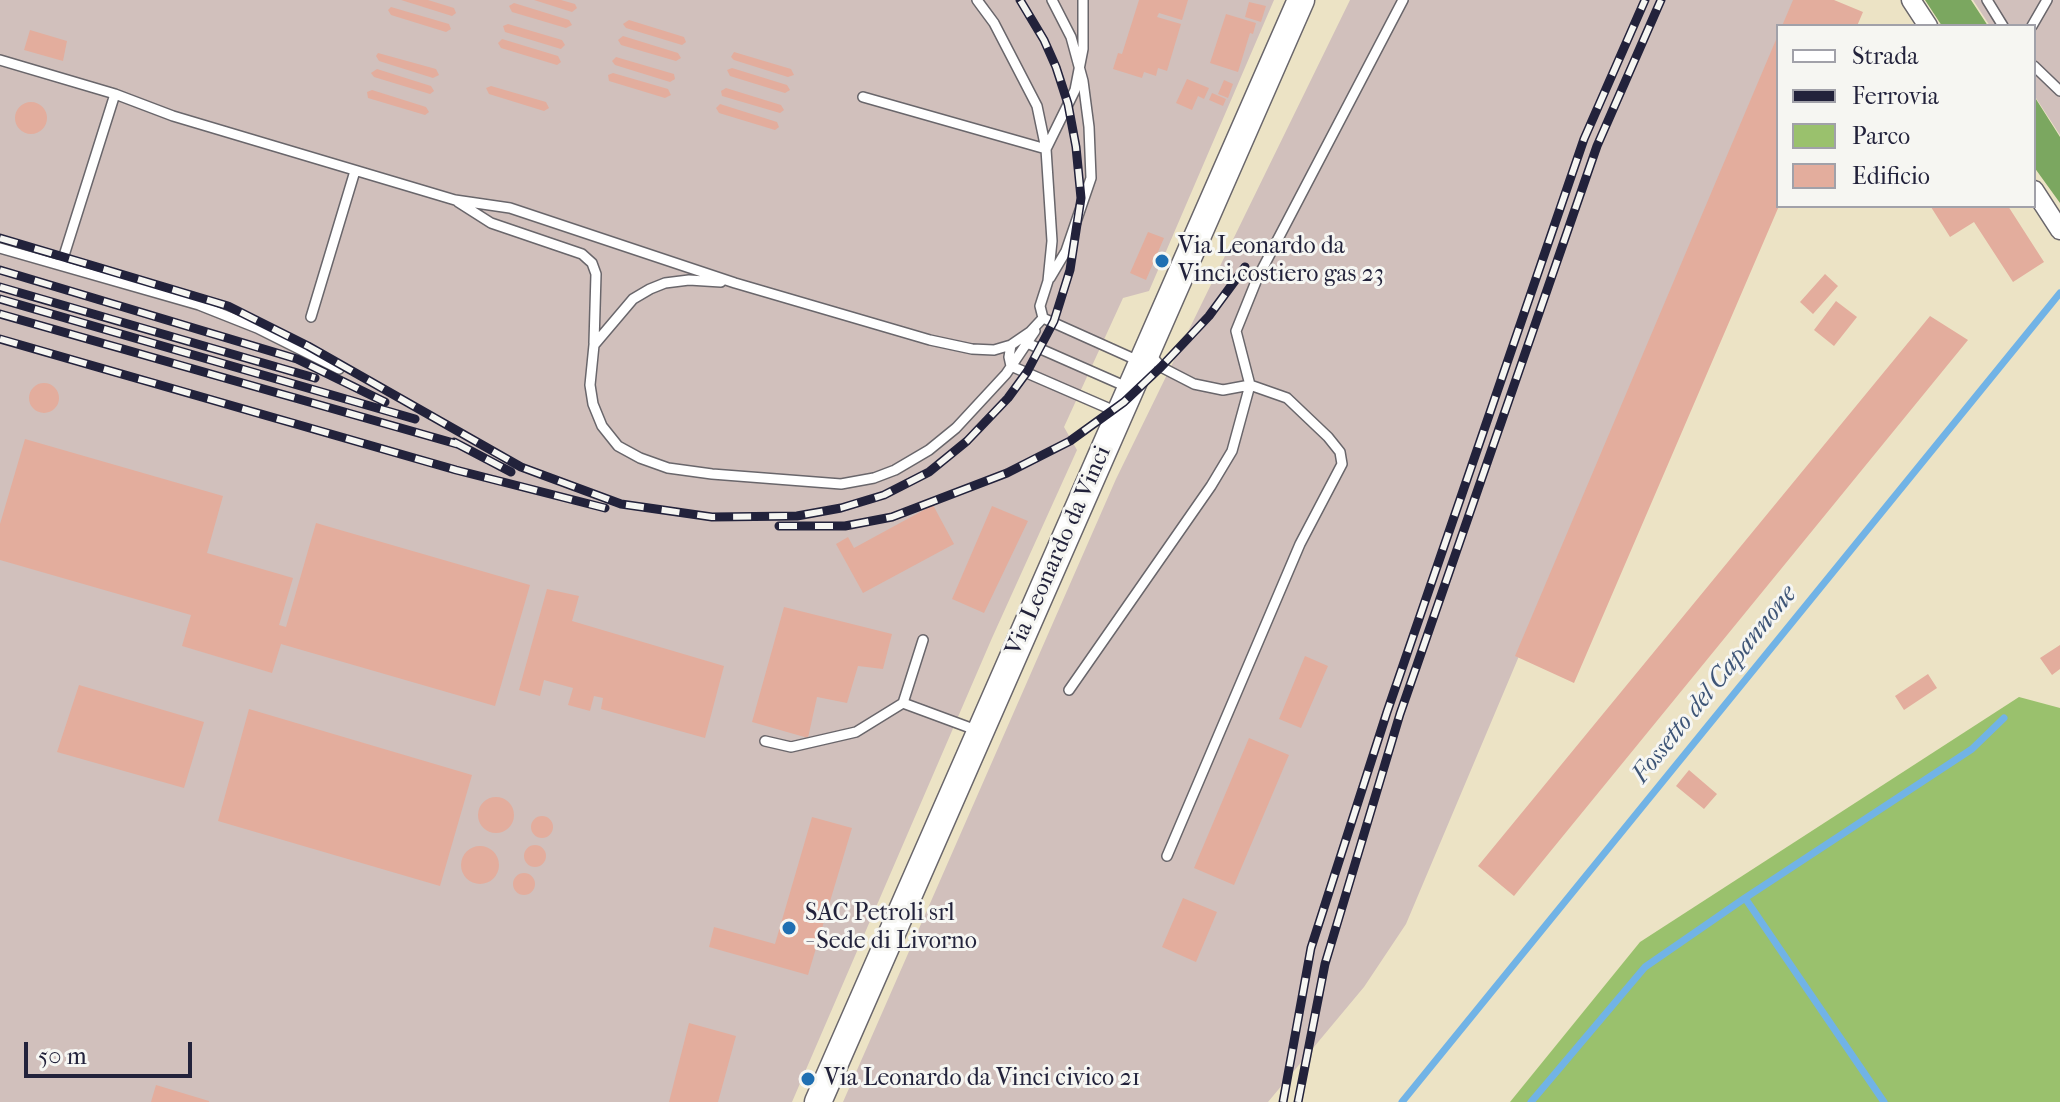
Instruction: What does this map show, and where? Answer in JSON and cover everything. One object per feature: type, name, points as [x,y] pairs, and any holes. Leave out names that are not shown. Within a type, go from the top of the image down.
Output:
[{"type":"main road","name":"Via Leonardo da Vinci","points":[[818,1102],[1301,0]]},
{"type":"street","points":[[1911,0],[1927,24]]},
{"type":"street","points":[[2036,193],[2060,229]]},
{"type":"lane","points":[[977,0],[994,23],[1037,106],[1046,149],[1052,241],[1048,281],[1040,306],[1043,318]]},
{"type":"lane","points":[[1048,281],[1066,251],[1091,178],[1089,127],[1079,68],[1071,37],[1052,0]]},
{"type":"lane","points":[[1046,149],[1075,90],[1083,49],[1083,0]]},
{"type":"lane","points":[[1069,690],[1232,451],[1250,385],[1236,331],[1257,279],[1403,0]]},
{"type":"lane","points":[[1987,0],[2002,24]]},
{"type":"lane","points":[[2033,24],[2047,0]]},
{"type":"lane","points":[[0,60],[355,171],[455,200],[510,208],[735,283],[958,346],[994,350],[1026,339],[1131,388]]},
{"type":"lane","points":[[2036,68],[2060,91]]},
{"type":"lane","points":[[61,265],[115,94]]},
{"type":"lane","points":[[863,97],[1046,149]]},
{"type":"lane","points":[[311,317],[355,171]]},
{"type":"lane","points":[[455,200],[491,223],[582,254],[592,263],[596,274],[590,385],[593,404],[602,426],[618,446],[668,468],[841,484],[874,478],[895,470],[929,450],[964,421],[1011,366],[1026,339],[1043,318]]},
{"type":"lane","points":[[0,248],[199,305],[257,328],[339,369]]},
{"type":"lane","points":[[594,345],[633,299],[650,289],[665,283],[689,280],[735,283]]},
{"type":"lane","points":[[1043,318],[1145,357],[1194,384],[1223,390],[1250,385],[1287,398],[1340,452],[1342,464],[1300,544],[1167,856]]},
{"type":"lane","points":[[1011,345],[1011,366]]},
{"type":"lane","points":[[1011,366],[1119,413]]},
{"type":"lane","points":[[765,741],[791,747],[856,732],[903,703],[923,640]]},
{"type":"lane","points":[[903,703],[980,731]]},
{"type":"shaded area","points":[[0,0],[1274,0],[1149,291],[1123,298],[1064,427],[1077,450],[992,638],[792,1102],[0,1102]]},
{"type":"shaded area","points":[[1350,0],[1796,0],[1786,24],[1776,24],[1776,47],[1406,924],[1364,987],[1268,1102],[843,1102],[1116,479]]},
{"type":"shaded area","points":[[1973,0],[2060,0],[2060,135],[2036,98],[2036,24],[1989,24]]},
{"type":"green space","points":[[1925,0],[1971,0],[1987,24],[1941,24]]},
{"type":"green space","points":[[2036,99],[2060,137],[2060,203],[2036,170]]},
{"type":"green space","points":[[2019,697],[2060,708],[2060,1102],[1510,1102],[1640,942]]},
{"type":"building","points":[[401,0],[428,0],[454,8],[456,13],[452,16]]},
{"type":"building","points":[[534,0],[561,0],[575,4],[577,8],[572,12]]},
{"type":"building","points":[[1139,0],[1188,0],[1182,20],[1159,13],[1157,17],[1181,24],[1167,71],[1158,68],[1156,76],[1144,72],[1142,78],[1113,69],[1118,53],[1122,54]]},
{"type":"building","points":[[1793,0],[1834,0],[1863,12],[1858,24],[1783,24]]},
{"type":"building","points":[[1249,2],[1266,6],[1261,22],[1245,17]]},
{"type":"building","points":[[514,3],[569,20],[572,25],[566,28],[512,12],[509,6]]},
{"type":"building","points":[[391,7],[449,24],[451,29],[446,32],[391,15],[388,10]]},
{"type":"building","points":[[1226,14],[1256,23],[1238,72],[1210,63]]},
{"type":"building","points":[[629,20],[684,37],[686,42],[682,45],[626,28],[623,24]]},
{"type":"building","points":[[508,24],[562,40],[565,45],[561,49],[505,32],[503,26]]},
{"type":"building","points":[[30,30],[67,41],[63,61],[24,50]]},
{"type":"building","points":[[623,36],[678,53],[681,58],[676,61],[621,45],[618,40]]},
{"type":"building","points":[[502,39],[558,56],[561,62],[557,65],[501,48],[498,43]]},
{"type":"building","points":[[1776,40],[1778,208],[1574,683],[1515,656]]},
{"type":"building","points":[[734,52],[791,69],[794,75],[788,77],[734,60],[731,57]]},
{"type":"building","points":[[378,53],[436,69],[439,75],[433,78],[379,61]]},
{"type":"building","points":[[616,57],[674,74],[675,79],[670,82],[615,65],[612,61]]},
{"type":"building","points":[[732,68],[787,85],[790,90],[785,93],[730,76],[727,70]]},
{"type":"building","points":[[377,69],[431,86],[434,91],[430,94],[374,77],[371,73]]},
{"type":"building","points":[[613,73],[668,89],[671,95],[665,98],[609,81],[608,75]]},
{"type":"building","points":[[1187,79],[1209,88],[1204,99],[1198,96],[1192,110],[1176,103]]},
{"type":"building","points":[[1224,80],[1233,84],[1228,98],[1218,94]]},
{"type":"building","points":[[491,86],[546,102],[549,108],[544,111],[489,94],[486,88]]},
{"type":"building","points":[[726,88],[781,105],[784,110],[780,113],[722,96],[721,91]]},
{"type":"building","points":[[372,90],[426,107],[429,112],[425,115],[368,98],[367,92]]},
{"type":"building","points":[[1212,93],[1226,99],[1223,106],[1209,100]]},
{"type":"building","points":[[31,102],[42,107],[47,118],[42,129],[31,134],[20,129],[15,118],[20,107]]},
{"type":"building","points":[[720,104],[777,122],[779,127],[775,130],[719,113],[716,108]]},
{"type":"building","points":[[1932,208],[2009,208],[2044,262],[2013,282],[1974,222],[1950,237]]},
{"type":"building","points":[[1148,232],[1164,238],[1146,280],[1130,273]]},
{"type":"building","points":[[1825,274],[1838,286],[1813,314],[1800,302]]},
{"type":"building","points":[[1836,301],[1857,317],[1834,346],[1814,330]]},
{"type":"building","points":[[1930,316],[1968,340],[1514,896],[1478,866]]},
{"type":"building","points":[[44,383],[50,384],[58,392],[58,404],[50,412],[44,413],[38,412],[30,404],[29,398],[30,392],[38,384]]},
{"type":"building","points":[[25,439],[223,496],[207,553],[293,578],[279,625],[286,627],[316,523],[530,585],[495,706],[281,644],[272,673],[182,646],[191,615],[0,560],[0,524]]},
{"type":"building","points":[[933,505],[954,544],[863,593],[836,544],[848,537],[854,548]]},
{"type":"building","points":[[992,506],[1028,521],[984,613],[952,599]]},
{"type":"building","points":[[547,589],[579,596],[572,621],[724,666],[705,738],[601,709],[603,698],[594,696],[590,711],[568,705],[573,688],[544,680],[540,696],[519,690]]},
{"type":"building","points":[[784,607],[892,634],[883,669],[858,666],[847,703],[817,697],[808,738],[752,722]]},
{"type":"building","points":[[2060,645],[2060,669],[2052,675],[2040,658]]},
{"type":"building","points":[[1305,656],[1328,666],[1301,728],[1279,719]]},
{"type":"building","points":[[1928,674],[1937,688],[1904,710],[1895,696]]},
{"type":"building","points":[[79,685],[204,722],[184,788],[57,752]]},
{"type":"building","points":[[249,709],[472,775],[440,886],[218,821]]},
{"type":"building","points":[[1249,738],[1289,755],[1234,885],[1194,868]]},
{"type":"building","points":[[1689,770],[1717,794],[1704,809],[1676,786]]},
{"type":"building","points":[[496,797],[509,802],[514,815],[509,828],[496,833],[483,828],[478,815],[483,802]]},
{"type":"building","points":[[542,816],[550,819],[553,827],[550,835],[542,838],[534,835],[531,827],[534,819]]},
{"type":"building","points":[[812,817],[852,828],[808,975],[709,947],[714,927],[775,944]]},
{"type":"building","points":[[535,845],[543,848],[546,856],[543,864],[535,867],[527,864],[524,856],[527,848]]},
{"type":"building","points":[[480,846],[493,852],[499,865],[493,878],[480,884],[467,878],[461,865],[467,852]]},
{"type":"building","points":[[520,873],[528,873],[535,884],[528,895],[520,895],[513,888],[513,880]]},
{"type":"building","points":[[1183,898],[1217,912],[1196,962],[1162,947]]},
{"type":"building","points":[[689,1023],[736,1036],[718,1102],[669,1102]]},
{"type":"building","points":[[156,1085],[209,1101],[209,1102],[151,1102]]},
{"type":"waterway","name":"Fossetto del Capannone","points":[[1402,1102],[2060,293]]},
{"type":"waterway","points":[[1531,1102],[1645,967],[1972,749],[2004,718]]},
{"type":"waterway","points":[[1745,898],[1884,1102]]},
{"type":"railway","points":[[0,238],[228,306],[308,346],[521,467],[621,504],[712,517],[797,516],[841,508],[884,495],[929,472],[967,441],[1008,398],[1027,372],[1054,321],[1070,270],[1081,198],[1076,147],[1068,104],[1056,67],[1020,0]]},
{"type":"railway","points":[[1283,1102],[1311,948],[1387,712],[1584,139],[1645,0]]},
{"type":"railway","points":[[1298,1102],[1325,964],[1400,714],[1597,146],[1661,0]]},
{"type":"railway","points":[[779,526],[845,526],[892,517],[1007,473],[1070,441],[1124,402],[1161,367],[1209,316],[1245,267]]},
{"type":"railway","points":[[0,270],[297,359],[385,402]]},
{"type":"railway","points":[[0,287],[315,378]]},
{"type":"railway","points":[[0,299],[415,419]]},
{"type":"railway","points":[[0,314],[457,444]]},
{"type":"railway","points":[[0,339],[456,470],[605,508]]},
{"type":"railway","points":[[454,442],[511,472]]},
{"type":"place","name":"Via Leonardo da Vinci costiero gas 23","points":[[1162,261]]},
{"type":"place","name":"SAC Petroli srl - Sede di Livorno","points":[[789,928]]},
{"type":"place","name":"Via Leonardo da Vinci civico 21","points":[[808,1079]]}]
